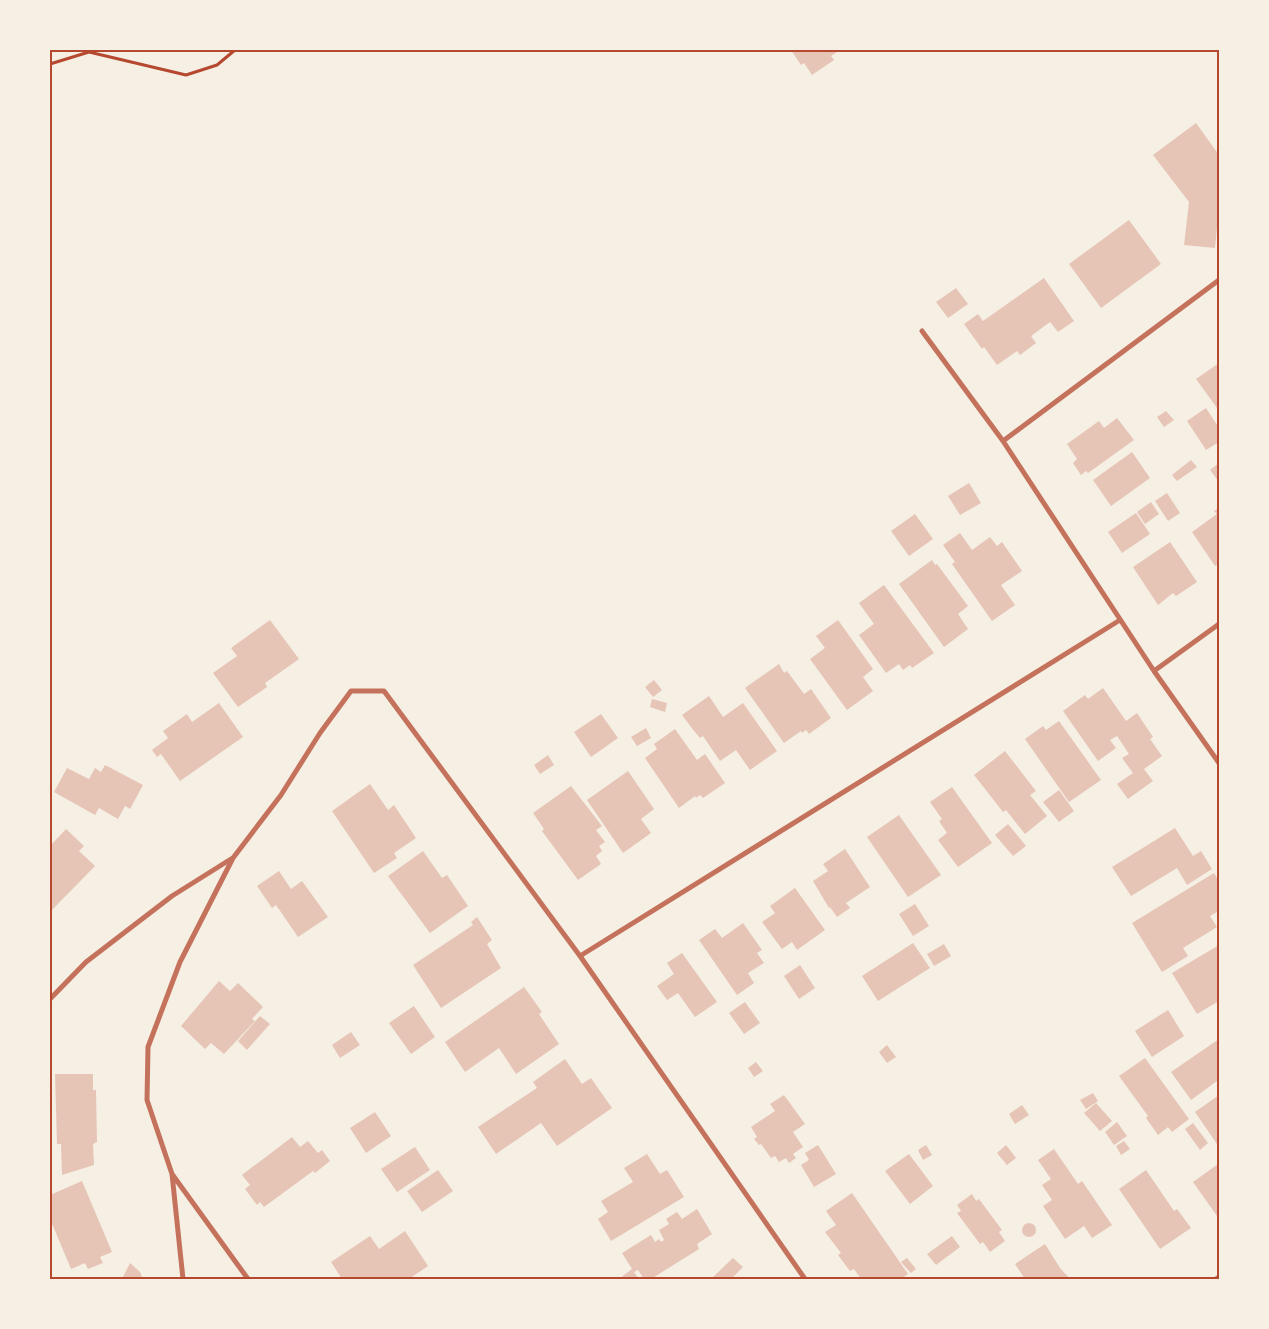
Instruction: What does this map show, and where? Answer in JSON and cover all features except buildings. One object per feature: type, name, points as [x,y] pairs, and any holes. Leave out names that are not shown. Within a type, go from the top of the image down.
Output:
[{"type":"street","points":[[1003,441],[1219,280]]},
{"type":"street","points":[[922,330],[1003,441],[1154,671],[1219,763]]},
{"type":"street","points":[[580,956],[1120,620]]},
{"type":"street","points":[[1154,671],[1219,624]]},
{"type":"street","points":[[183,1279],[172,1174],[147,1100],[148,1047],[180,962],[233,858],[281,796],[320,733],[351,691],[384,691],[580,956],[804,1279]]},
{"type":"street","points":[[50,998],[86,962],[172,896],[233,858]]},
{"type":"street","points":[[172,1174],[248,1279]]},
{"type":"path","points":[[50,64],[89,52],[186,75],[217,65],[235,50]]}]
